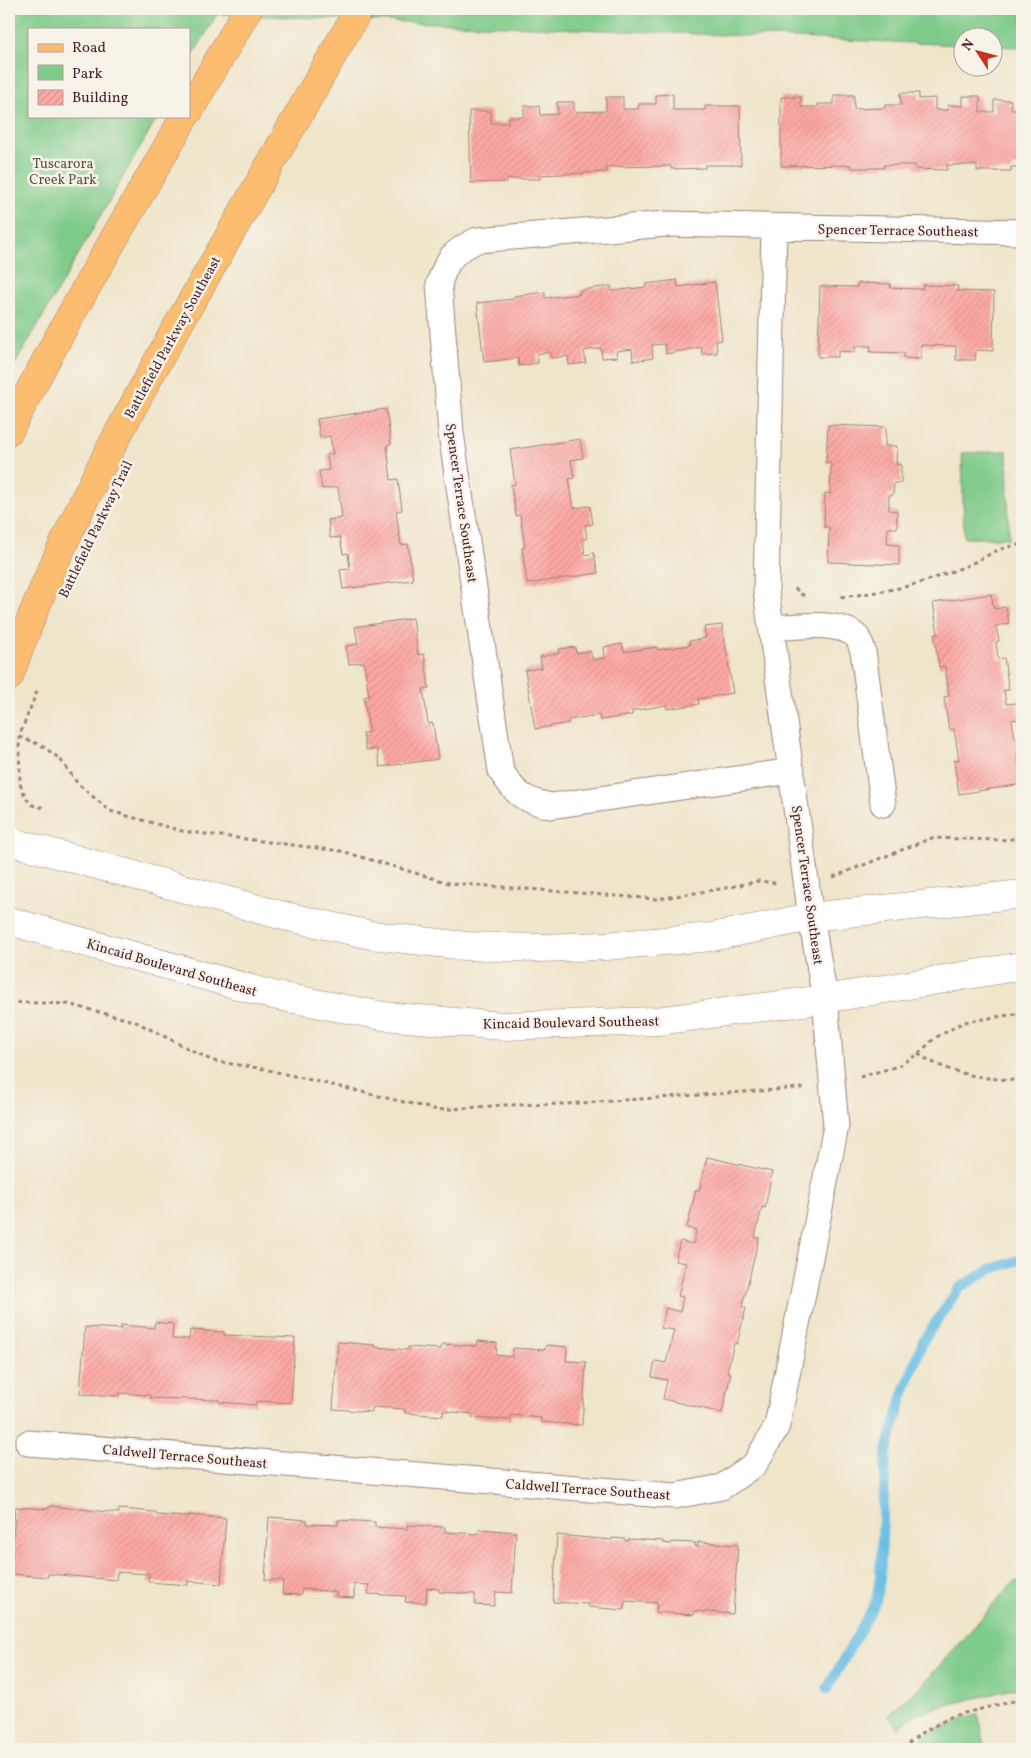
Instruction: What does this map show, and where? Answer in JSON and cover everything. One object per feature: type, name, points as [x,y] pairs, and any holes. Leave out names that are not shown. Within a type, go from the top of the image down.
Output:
[{"type":"main road","points":[[190,109],[248,9]]},
{"type":"main road","name":"Battlefield Parkway Southeast","points":[[9,677],[19,647],[54,566],[88,492],[129,412],[359,9]]},
{"type":"main road","points":[[9,431],[98,266],[185,118]]},
{"type":"street","name":"Spencer Terrace Southeast","points":[[792,771],[551,806],[530,802],[513,789],[501,771],[451,434],[439,284],[445,265],[459,249],[478,240],[666,224],[1022,232]]},
{"type":"street","name":"Spencer Terrace Southeast","points":[[774,227],[766,591],[811,917],[825,999]]},
{"type":"street","points":[[771,628],[828,626],[846,630],[857,637],[863,651],[883,804]]},
{"type":"street","points":[[9,841],[280,916],[371,935],[465,946],[538,948],[606,946],[712,936],[811,917],[1022,894]]},
{"type":"street","name":"Kincaid Boulevard Southeast","points":[[9,921],[272,995],[383,1016],[503,1026],[647,1022],[825,999],[1022,966]]},
{"type":"street","name":"Caldwell Terrace Southeast","points":[[28,1443],[675,1496],[722,1487],[755,1464],[777,1426],[836,1126],[825,999]]},
{"type":"path","points":[[839,598],[897,590],[969,565],[998,550],[1013,545],[1022,545]]},
{"type":"path","points":[[790,581],[801,594],[814,598]]},
{"type":"path","points":[[39,687],[19,737],[20,784],[26,798],[32,805],[45,808]]},
{"type":"path","points":[[19,737],[41,745],[60,759],[78,784],[110,811],[182,831],[342,851],[449,883],[657,899],[758,881],[807,885],[839,875],[932,838],[1000,840],[1022,838]]},
{"type":"path","points":[[9,1002],[68,1004],[134,1021],[214,1060],[264,1069],[438,1110],[504,1104],[566,1104],[832,1086],[898,1066],[918,1054],[935,1038],[964,1022],[1022,1013]]},
{"type":"path","points":[[918,1054],[934,1064],[952,1071],[1000,1080],[1022,1080]]},
{"type":"path","points":[[902,1749],[920,1734],[952,1716],[1022,1699]]},
{"type":"green space","name":"Tuscarora Creek Park","points":[[9,9],[1022,9],[1022,47],[1004,46],[1004,28],[954,28],[954,45],[217,14],[190,60],[190,28],[28,28],[28,118],[157,118],[9,375]]},
{"type":"green space","points":[[1007,451],[1009,538],[964,538],[962,453]]},
{"type":"green space","points":[[1022,1579],[1022,1684],[1017,1688],[935,1708],[912,1717],[898,1729],[888,1715],[923,1684],[1011,1585]]},
{"type":"green space","points":[[978,1714],[986,1749],[909,1749],[933,1731]]},
{"type":"building","points":[[900,93],[919,93],[919,99],[935,98],[935,110],[948,110],[948,105],[963,106],[963,96],[980,96],[980,112],[994,112],[994,100],[1011,100],[1011,109],[1022,109],[1022,167],[1011,167],[1011,171],[977,171],[977,165],[947,165],[947,170],[915,169],[915,165],[884,165],[884,168],[851,168],[851,165],[781,166],[781,97],[801,97],[801,107],[818,107],[818,104],[834,104],[834,95],[854,95],[854,109],[885,108],[885,105],[901,105]]},
{"type":"building","points":[[673,94],[673,110],[705,110],[705,106],[740,106],[741,165],[705,165],[705,168],[671,169],[671,166],[606,167],[607,172],[540,175],[540,179],[507,179],[507,182],[471,183],[469,111],[491,111],[491,123],[508,123],[508,117],[524,117],[524,106],[539,106],[540,115],[558,114],[557,102],[574,102],[574,112],[606,111],[606,97],[623,97],[623,109],[638,109],[639,104],[656,104],[656,95]]},
{"type":"building","points":[[677,280],[678,287],[715,282],[722,340],[716,341],[717,353],[702,354],[701,347],[666,354],[665,344],[652,345],[653,358],[633,361],[632,349],[616,351],[617,357],[602,358],[601,348],[584,351],[586,363],[569,365],[568,356],[551,358],[550,352],[537,354],[538,363],[519,366],[518,358],[484,362],[477,303],[514,299],[514,296],[545,292],[545,298],[580,294],[580,290],[611,286],[612,291],[646,287],[646,284]]},
{"type":"building","points":[[858,283],[891,284],[890,288],[923,289],[923,285],[958,286],[957,291],[994,292],[993,351],[976,350],[975,360],[956,360],[956,346],[921,345],[921,359],[904,358],[904,353],[870,352],[871,346],[855,346],[855,352],[838,351],[838,357],[818,357],[820,286],[857,287]]},
{"type":"building","points":[[386,409],[391,444],[387,445],[391,480],[398,479],[402,510],[396,511],[401,545],[408,544],[413,580],[343,589],[340,570],[350,569],[348,553],[343,554],[340,537],[330,538],[328,520],[342,518],[338,487],[322,489],[319,471],[329,470],[327,454],[333,454],[330,436],[320,438],[317,419]]},
{"type":"building","points":[[828,425],[886,427],[885,446],[897,446],[896,464],[901,465],[901,483],[894,483],[893,495],[889,495],[889,510],[897,511],[897,528],[888,528],[887,544],[899,545],[899,565],[828,562],[829,527],[824,527],[825,493],[830,494],[831,463],[826,463]]},
{"type":"building","points":[[580,439],[583,458],[571,460],[574,478],[569,479],[574,508],[590,506],[593,524],[585,525],[587,539],[583,539],[585,555],[594,553],[598,573],[527,584],[522,548],[525,547],[520,515],[516,516],[511,485],[515,484],[510,450]]},
{"type":"building","points":[[991,594],[994,609],[1006,607],[1009,624],[996,626],[999,641],[996,642],[998,659],[1004,658],[1009,690],[1004,690],[1006,704],[1017,703],[1020,719],[1012,720],[1015,738],[1019,737],[1021,751],[1017,753],[1019,765],[1022,765],[1022,784],[959,794],[954,760],[959,760],[954,729],[949,730],[944,697],[949,696],[945,666],[939,667],[934,635],[938,634],[933,603]]},
{"type":"building","points":[[413,618],[418,655],[424,654],[429,688],[423,689],[428,724],[433,723],[438,759],[380,767],[377,749],[366,750],[363,733],[369,732],[364,697],[369,696],[364,662],[349,664],[346,646],[358,644],[355,627]]},
{"type":"building","points":[[722,625],[733,693],[698,699],[699,704],[667,709],[666,705],[632,711],[632,715],[600,720],[599,715],[568,720],[569,723],[535,729],[525,670],[542,668],[540,657],[559,653],[559,649],[575,647],[576,653],[590,651],[593,660],[605,658],[604,647],[622,644],[624,652],[657,647],[658,650],[690,645],[689,641],[706,638],[704,627]]},
{"type":"building","points":[[707,1157],[772,1172],[765,1208],[762,1207],[755,1237],[759,1238],[742,1307],[746,1308],[737,1344],[734,1343],[727,1372],[731,1373],[722,1413],[663,1399],[667,1380],[652,1377],[655,1361],[666,1363],[674,1330],[661,1328],[666,1308],[680,1312],[683,1297],[678,1296],[686,1263],[675,1261],[680,1241],[693,1244],[696,1230],[687,1228],[696,1190],[699,1191]]},
{"type":"building","points":[[155,1322],[173,1324],[172,1339],[189,1339],[190,1330],[224,1332],[224,1335],[295,1338],[291,1403],[256,1401],[256,1405],[219,1402],[219,1400],[150,1398],[150,1395],[119,1393],[119,1396],[80,1394],[85,1327],[121,1329],[121,1325],[154,1328]]},
{"type":"building","points":[[478,1341],[497,1343],[496,1355],[512,1357],[513,1348],[545,1350],[546,1345],[567,1347],[566,1361],[586,1362],[582,1425],[541,1422],[541,1418],[511,1415],[511,1420],[472,1418],[473,1414],[443,1411],[443,1416],[405,1413],[405,1409],[372,1407],[372,1412],[333,1409],[338,1342],[408,1350],[408,1347],[441,1349],[442,1344],[477,1346]]},
{"type":"building","points":[[49,1506],[119,1513],[119,1509],[156,1512],[156,1515],[226,1518],[221,1584],[188,1581],[188,1585],[148,1582],[149,1574],[117,1572],[116,1580],[48,1574],[48,1577],[11,1574],[15,1507],[49,1509]]},
{"type":"building","points":[[269,1517],[307,1520],[307,1524],[338,1525],[338,1520],[375,1522],[375,1527],[407,1529],[407,1525],[445,1527],[445,1532],[478,1534],[479,1529],[516,1532],[512,1593],[496,1592],[494,1606],[475,1605],[475,1594],[439,1592],[439,1589],[427,1588],[426,1603],[405,1602],[406,1596],[368,1594],[369,1585],[354,1584],[354,1598],[336,1597],[336,1592],[302,1589],[301,1595],[282,1594],[283,1580],[265,1580]]},
{"type":"building","points":[[557,1535],[612,1540],[612,1538],[625,1539],[625,1541],[628,1541],[628,1539],[663,1541],[663,1543],[671,1544],[672,1542],[696,1543],[695,1546],[698,1547],[698,1542],[738,1545],[733,1614],[694,1611],[694,1615],[656,1612],[657,1603],[625,1601],[624,1610],[588,1607],[588,1604],[553,1602]]},
{"type":"waterway","points":[[827,1689],[876,1602],[880,1578],[886,1454],[903,1395],[923,1341],[959,1288],[989,1270],[1022,1259]]}]
